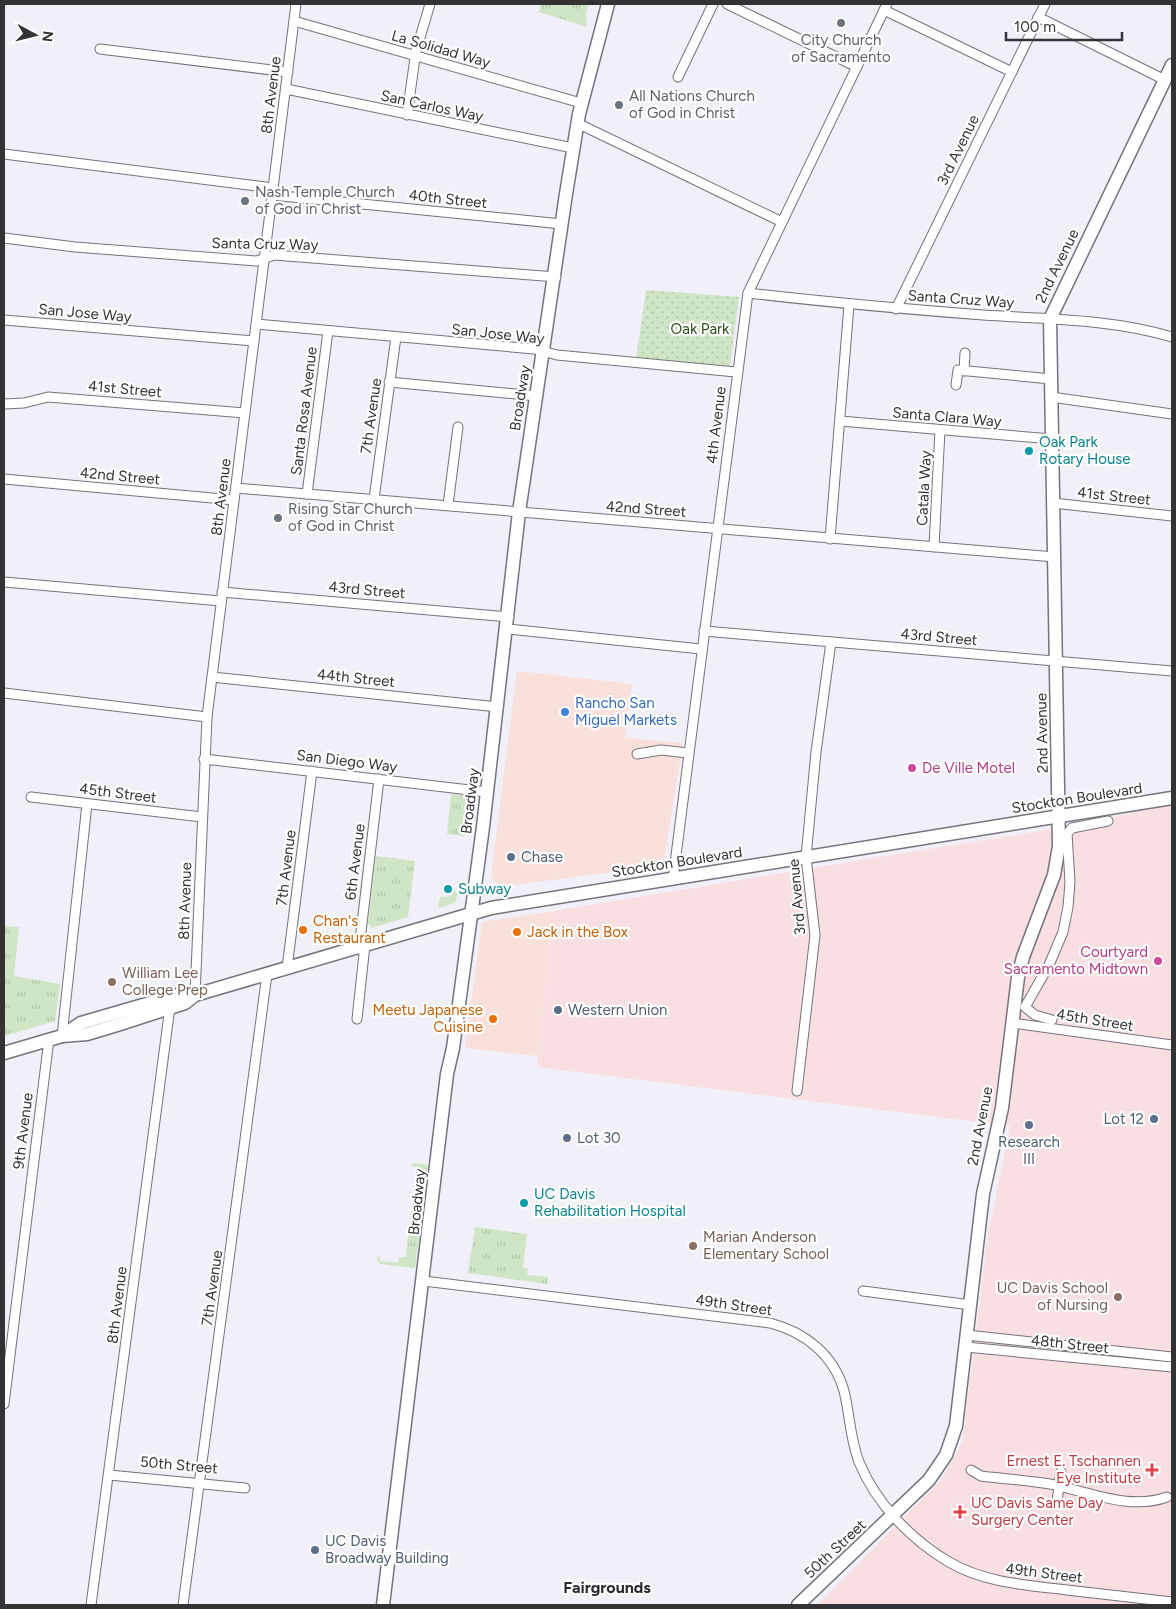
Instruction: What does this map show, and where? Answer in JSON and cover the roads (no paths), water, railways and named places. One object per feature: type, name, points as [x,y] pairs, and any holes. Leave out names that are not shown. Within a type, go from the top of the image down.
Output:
[{"type":"main road","name":"Broadway","points":[[384,1605],[424,1281],[447,1074],[454,1048],[498,707],[519,512],[556,277],[577,123],[608,4]]},
{"type":"main road","name":"2nd Avenue","points":[[893,1516],[929,1480],[946,1455],[956,1426],[983,1194],[1002,1108],[1012,1023],[1023,957],[1054,875],[1059,846],[1050,319],[1172,65]]},
{"type":"main road","name":"Stockton Boulevard","points":[[4,1053],[55,1037],[81,1023],[181,994],[195,995],[491,908],[1060,818],[1172,798]]},
{"type":"main road","name":"Stockton Boulevard","points":[[55,1037],[87,1034],[185,1003],[195,995]]},
{"type":"main road","name":"50th Street","points":[[798,1605],[893,1516]]},
{"type":"street","name":"8th Avenue","points":[[195,995],[206,717],[296,4]]},
{"type":"street","points":[[407,115],[415,56],[430,4]]},
{"type":"street","points":[[678,76],[713,4]]},
{"type":"street","points":[[727,4],[857,67]]},
{"type":"street","name":"3rd Avenue","points":[[896,308],[1045,4]]},
{"type":"street","points":[[885,7],[1012,72]]},
{"type":"street","name":"4th Avenue","points":[[673,879],[736,372],[748,293],[885,7]]},
{"type":"street","points":[[1038,17],[1165,80]]},
{"type":"street","name":"La Solidad Way","points":[[294,21],[581,103]]},
{"type":"street","points":[[100,49],[288,72]]},
{"type":"street","name":"San Carlos Way","points":[[286,89],[573,148]]},
{"type":"street","points":[[577,123],[782,222]]},
{"type":"street","name":"40th Street","points":[[4,154],[273,192],[562,224]]},
{"type":"street","name":"Santa Cruz Way","points":[[4,238],[75,247],[257,261],[274,255],[556,277]]},
{"type":"street","name":"Santa Cruz Way","points":[[748,293],[849,305],[1050,319],[1144,329],[1172,337]]},
{"type":"street","points":[[830,539],[849,305]]},
{"type":"street","name":"San Jose Way","points":[[4,320],[254,341]]},
{"type":"street","name":"San Jose Way","points":[[256,324],[736,372]]},
{"type":"street","name":"Santa Rosa Avenue","points":[[307,494],[328,331]]},
{"type":"street","name":"7th Avenue","points":[[374,499],[396,337]]},
{"type":"street","points":[[964,371],[965,353]]},
{"type":"street","points":[[956,386],[958,370],[1051,379]]},
{"type":"street","points":[[389,382],[537,396]]},
{"type":"street","name":"41st Street","points":[[4,404],[24,403],[48,396],[245,413]]},
{"type":"street","points":[[1051,397],[1172,414]]},
{"type":"street","name":"Santa Clara Way","points":[[840,421],[1052,439]]},
{"type":"street","points":[[448,505],[458,427]]},
{"type":"street","name":"Catala Way","points":[[934,547],[940,430]]},
{"type":"street","name":"42nd Street","points":[[4,479],[234,500]]},
{"type":"street","name":"42nd Street","points":[[236,488],[1054,557]]},
{"type":"street","name":"41st Street","points":[[1053,503],[1172,516]]},
{"type":"street","name":"43rd Street","points":[[4,582],[222,596],[508,623],[701,649]]},
{"type":"street","name":"43rd Street","points":[[704,632],[1172,671]]},
{"type":"street","name":"3rd Avenue","points":[[797,1091],[815,935],[806,857],[816,752],[831,642]]},
{"type":"street","name":"44th Street","points":[[212,677],[498,707]]},
{"type":"street","points":[[4,693],[206,717]]},
{"type":"street","points":[[636,754],[660,750],[688,752]]},
{"type":"street","name":"San Diego Way","points":[[204,759],[487,792]]},
{"type":"street","name":"7th Avenue","points":[[287,968],[312,771]]},
{"type":"street","name":"6th Avenue","points":[[357,1019],[362,947],[379,779]]},
{"type":"street","name":"45th Street","points":[[30,797],[202,817]]},
{"type":"street","name":"9th Avenue","points":[[4,1404],[87,804]]},
{"type":"street","points":[[1052,1020],[1035,1015],[1025,1007],[1049,965],[1064,926],[1070,882],[1067,834],[1072,828],[1108,821]]},
{"type":"street","name":"7th Avenue","points":[[182,1605],[267,974]]},
{"type":"street","name":"8th Avenue","points":[[91,1605],[170,1007]]},
{"type":"street","name":"45th Street","points":[[1012,1023],[1046,1026],[1069,1033],[1172,1045]]},
{"type":"street","name":"49th Street","points":[[424,1281],[480,1288],[493,1287],[770,1323],[794,1331],[818,1348],[836,1372],[844,1392],[850,1433],[859,1461],[875,1492],[893,1516],[934,1552],[956,1566],[980,1576],[1013,1583],[1172,1602]]},
{"type":"street","points":[[863,1291],[970,1305]]},
{"type":"street","name":"48th Street","points":[[966,1341],[1172,1357]]},
{"type":"street","name":"48th Street","points":[[966,1341],[1172,1368]]},
{"type":"street","points":[[971,1470],[981,1476],[1019,1479],[1133,1501],[1170,1496]]},
{"type":"street","points":[[1057,1501],[1061,1472]]},
{"type":"street","name":"50th Street","points":[[109,1475],[200,1482],[245,1488]]},
{"type":"place","name":"City Church of Sacramento","points":[[841,23]]},
{"type":"place","name":"All Nations Church of God in Christ","points":[[619,105]]},
{"type":"place","name":"Nash Temple Church of God in Christ","points":[[245,201]]},
{"type":"place","name":"Oak Park Rotary House","points":[[1029,451]]},
{"type":"place","name":"Rising Star Church of God in Christ","points":[[278,518]]},
{"type":"place","name":"Rancho San Miguel Markets","points":[[565,712]]},
{"type":"place","name":"De Ville Motel","points":[[912,768]]},
{"type":"place","name":"Chase","points":[[511,857]]},
{"type":"place","name":"Subway","points":[[448,889]]},
{"type":"place","name":"Chan's Restaurant","points":[[303,930]]},
{"type":"place","name":"Jack in the Box","points":[[517,932]]},
{"type":"place","name":"Courtyard Sacramento Midtown","points":[[1158,961]]},
{"type":"place","name":"William Lee College Prep","points":[[112,982]]},
{"type":"place","name":"Western Union","points":[[558,1010]]},
{"type":"place","name":"Meetu Japanese Cuisine","points":[[493,1019]]},
{"type":"place","name":"Lot 12","points":[[1154,1119]]},
{"type":"place","name":"Research III","points":[[1029,1125]]},
{"type":"place","name":"Lot 30","points":[[567,1138]]},
{"type":"place","name":"UC Davis Rehabilitation Hospital","points":[[524,1203]]},
{"type":"place","name":"Marian Anderson Elementary School","points":[[693,1246]]},
{"type":"place","name":"UC Davis School of Nursing","points":[[1118,1297]]},
{"type":"place","name":"Ernest E. Tschannen Eye Institute","points":[[1152,1470]]},
{"type":"place","name":"UC Davis Same Day Surgery Center","points":[[960,1512]]},
{"type":"place","name":"UC Davis Broadway Building","points":[[315,1550]]},
{"type":"district","name":"Fairgrounds","points":[[607,1587]]},
{"type":"park label","name":"Oak Park","points":[[700,329]]}]
